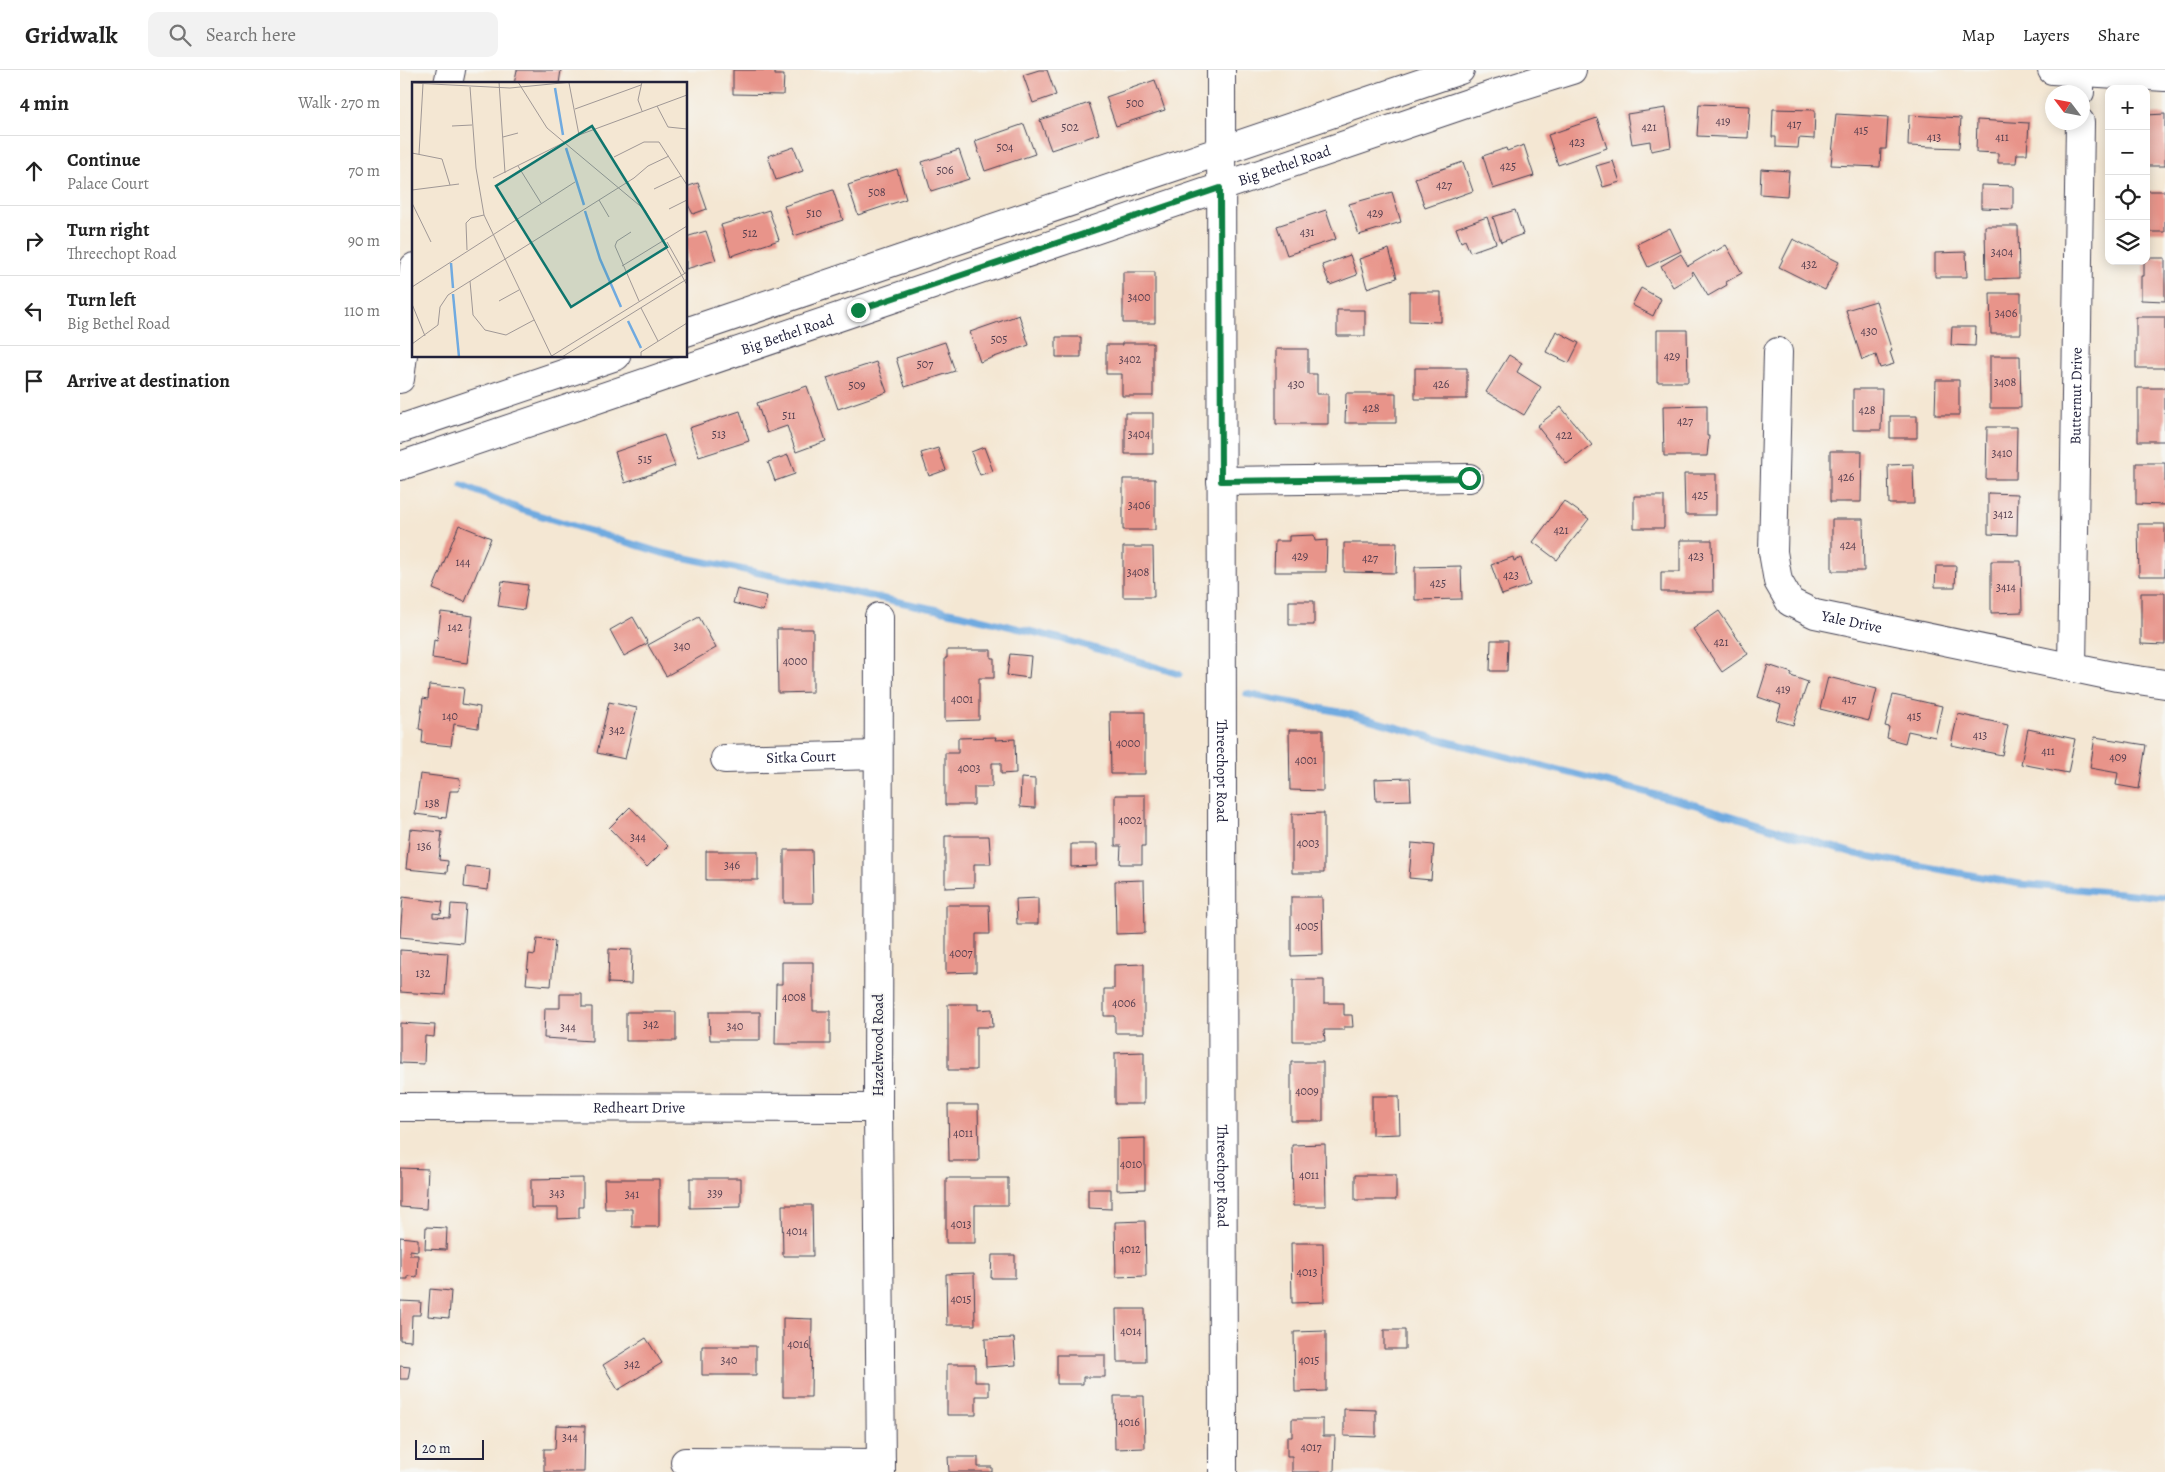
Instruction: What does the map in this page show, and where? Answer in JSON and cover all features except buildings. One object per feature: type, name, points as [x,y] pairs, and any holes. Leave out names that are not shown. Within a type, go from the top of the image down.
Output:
[{"type":"street","name":"Threechopt Road","points":[[1221,70],[1223,1472]]},
{"type":"street","points":[[688,331],[1460,70]]},
{"type":"street","name":"Big Bethel Road","points":[[400,466],[1501,92],[1572,70]]},
{"type":"street","points":[[2052,70],[2080,78],[2165,76]]},
{"type":"street","name":"Butternut Drive","points":[[2072,668],[2080,130]]},
{"type":"street","points":[[400,254],[412,259]]},
{"type":"street","points":[[400,379],[412,283]]},
{"type":"street","name":"Yale Drive","points":[[1778,352],[1773,552],[1778,581],[1790,602],[1815,614],[2072,668],[2165,684]]},
{"type":"street","points":[[400,429],[610,358]]},
{"type":"street","points":[[1221,481],[1469,478]]},
{"type":"street","name":"Hazelwood Road","points":[[879,618],[878,1108],[881,1467]]},
{"type":"street","name":"Sitka Court","points":[[725,759],[878,755]]},
{"type":"street","name":"Redheart Drive","points":[[400,1107],[878,1108]]},
{"type":"street","points":[[685,1462],[881,1467]]},
{"type":"waterway","points":[[462,485],[522,510],[662,553],[963,615],[1074,642],[1179,674]]},
{"type":"waterway","points":[[1247,694],[1350,714],[1445,741],[1696,805],[1856,854],[2020,884],[2165,897]]},
{"type":"route","points":[[858,310],[1025,252],[1220,188],[1221,481],[1469,478]]}]
